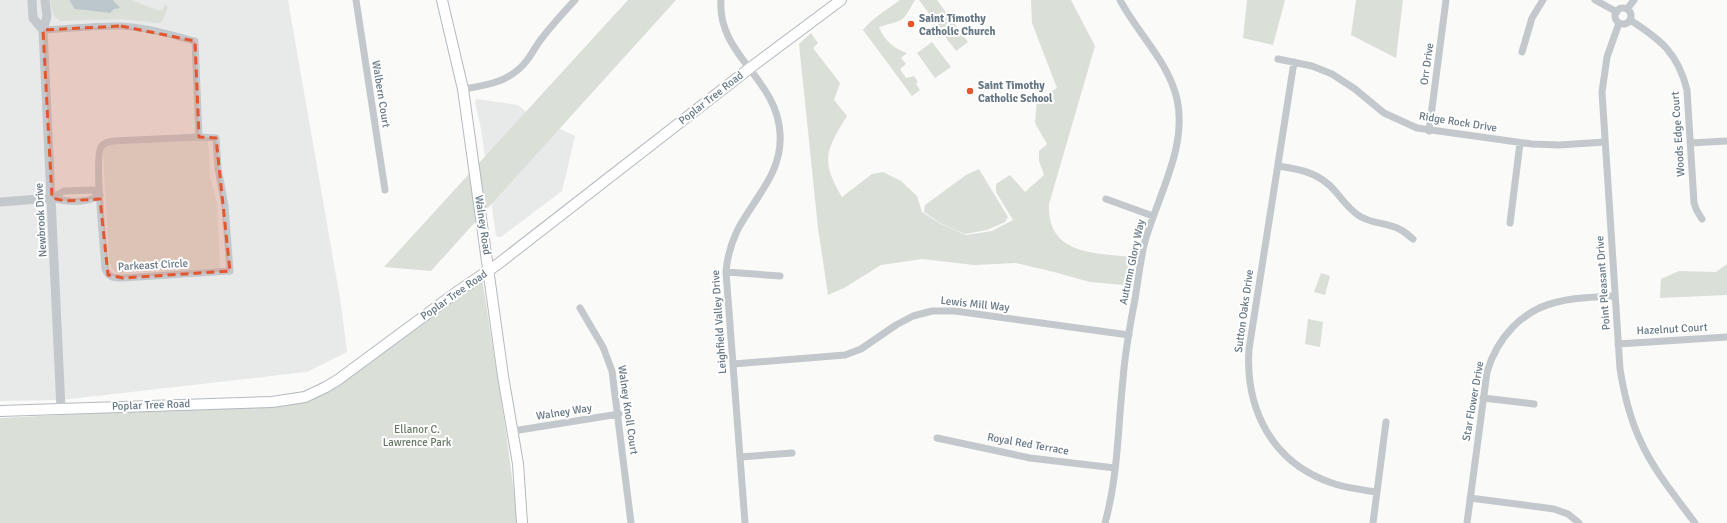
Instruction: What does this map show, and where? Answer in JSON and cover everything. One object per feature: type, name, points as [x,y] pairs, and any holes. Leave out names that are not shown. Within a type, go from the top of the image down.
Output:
[{"type":"main road","name":"Walney Road","points":[[442,0],[463,90],[513,431],[520,486],[522,523]]},
{"type":"main road","name":"Poplar Tree Road","points":[[0,411],[272,402],[305,397],[326,388],[489,270],[750,68],[841,0]]},
{"type":"street","points":[[32,0],[33,18],[44,30],[121,26],[152,30],[195,41],[199,137]]},
{"type":"street","name":"Newbrook Drive","points":[[45,0],[47,16],[44,30],[61,409]]},
{"type":"street","name":"Walbern Court","points":[[357,0],[385,190]]},
{"type":"street","points":[[463,90],[495,84],[517,71],[530,57],[542,37],[575,0]]},
{"type":"street","name":"Leighfield Valley Drive","points":[[721,0],[722,20],[725,31],[766,90],[774,105],[779,124],[780,150],[772,176],[747,214],[733,239],[729,251],[726,272],[745,523]]},
{"type":"street","name":"Autumn Glory Way","points":[[1105,523],[1110,505],[1115,468],[1123,377],[1144,246],[1153,216],[1167,182],[1175,152],[1179,118],[1177,100],[1170,79],[1158,56],[1129,16],[1120,0]]},
{"type":"street","name":"Orr Drive","points":[[1429,131],[1446,0]]},
{"type":"street","points":[[1522,52],[1532,18],[1544,0]]},
{"type":"street","points":[[1595,0],[1616,12]]},
{"type":"street","points":[[1616,12],[1622,9],[1627,9],[1634,0]]},
{"type":"street","points":[[1616,12],[1616,17],[1619,24],[1624,24],[1630,20],[1630,13],[1627,9]]},
{"type":"street","name":"Woods Edge Court","points":[[1630,20],[1659,39],[1669,50],[1678,64],[1687,90],[1694,203],[1702,219]]},
{"type":"street","name":"Point Pleasant Drive","points":[[1619,24],[1611,43],[1604,71],[1602,92],[1620,369],[1624,393],[1631,419],[1640,442],[1658,472],[1695,523]]},
{"type":"street","name":"Ridge Rock Drive","points":[[1278,59],[1312,66],[1332,74],[1355,89],[1384,113],[1402,123],[1429,131],[1520,143],[1559,145],[1605,142]]},
{"type":"street","name":"Sutton Oaks Drive","points":[[1294,62],[1249,349],[1248,377],[1252,398],[1259,418],[1274,442],[1285,455],[1301,468],[1332,483],[1377,492]]},
{"type":"street","name":"Parkeast Circle","points":[[199,137],[216,138],[218,168],[225,206],[230,271],[123,278],[114,278],[108,275],[105,270],[100,195],[98,154],[101,147],[105,143],[199,137]]},
{"type":"street","points":[[1690,143],[1727,141]]},
{"type":"street","points":[[1510,223],[1520,143]]},
{"type":"street","points":[[1278,166],[1303,170],[1317,176],[1330,185],[1346,205],[1358,215],[1374,223],[1402,230],[1413,239]]},
{"type":"street","points":[[0,202],[52,198],[65,202],[92,200],[100,195],[93,190],[64,191],[52,198]]},
{"type":"street","points":[[1106,199],[1153,216]]},
{"type":"street","points":[[726,272],[780,276]]},
{"type":"street","name":"Star Flower Drive","points":[[1467,523],[1487,372],[1494,353],[1507,333],[1521,319],[1538,308],[1558,301],[1615,296]]},
{"type":"street","name":"Walney Knoll Court","points":[[580,308],[610,361],[615,381],[631,523]]},
{"type":"street","name":"Lewis Mill Way","points":[[733,364],[845,355],[861,350],[896,325],[913,316],[932,311],[955,311],[1129,335]]},
{"type":"street","name":"Hazelnut Court","points":[[1618,344],[1727,337]]},
{"type":"street","points":[[1483,398],[1534,404]]},
{"type":"street","name":"Walney Way","points":[[513,431],[619,414]]},
{"type":"street","points":[[1373,523],[1386,422]]},
{"type":"street","name":"Royal Red Terrace","points":[[938,438],[1030,458],[1115,468]]},
{"type":"street","points":[[740,457],[792,453]]},
{"type":"street","points":[[1470,498],[1554,509],[1568,514],[1579,523]]},
{"type":"highlighted area","points":[[121,26],[195,41],[199,137],[216,138],[230,271],[123,278],[108,275],[100,199],[65,201],[52,198],[43,30]]},
{"type":"shaded area","points":[[0,0],[288,0],[341,304],[347,352],[307,372],[61,400],[0,401]]},
{"type":"shaded area","points":[[69,0],[113,0],[120,8],[114,9],[110,13],[75,9]]},
{"type":"shaded area","points":[[476,99],[518,105],[530,115],[575,136],[562,191],[501,237],[496,236],[481,129],[475,102]]},
{"type":"green space","points":[[50,0],[69,0],[72,5],[80,10],[107,13],[110,13],[117,4],[113,0],[131,0],[157,10],[162,10],[165,5],[168,7],[162,22],[158,23],[121,19],[60,21],[53,14]]},
{"type":"green space","points":[[628,0],[676,0],[431,271],[384,267]]},
{"type":"green space","points":[[900,0],[915,0],[907,14],[901,20],[879,27],[890,43],[897,49],[907,53],[901,58],[906,64],[900,69],[906,78],[914,76],[918,82],[916,84],[920,90],[912,96],[863,30],[875,18]]},
{"type":"green space","points":[[919,0],[937,0],[968,42],[956,51],[944,35],[939,38],[935,32],[933,19]]},
{"type":"green space","points":[[1031,0],[1071,0],[1095,46],[1049,204],[1050,221],[1056,233],[1064,242],[1075,248],[1088,252],[1131,257],[1124,285],[1090,282],[1016,263],[974,265],[922,259],[881,265],[844,288],[828,295],[818,228],[799,44],[811,33],[818,43],[813,48],[840,83],[834,100],[847,116],[830,147],[828,164],[835,184],[842,197],[872,174],[883,172],[901,181],[917,196],[922,212],[941,224],[966,235],[992,231],[1013,220],[996,192],[996,184],[1010,175],[1025,192],[1044,175],[1039,161],[1039,151],[1047,144],[1035,123],[1037,100],[1057,88],[1032,23]]},
{"type":"green space","points":[[1247,0],[1285,0],[1273,45],[1243,38]]},
{"type":"green space","points":[[1356,0],[1403,0],[1396,58],[1351,35]]},
{"type":"green space","points":[[932,42],[951,67],[935,78],[917,53]]},
{"type":"green space","points":[[208,140],[210,176],[217,203],[220,268],[120,273],[114,271],[109,262],[104,148],[109,145]]},
{"type":"green space","points":[[979,169],[1008,217],[1005,222],[987,230],[965,234],[942,224],[924,212],[925,205],[966,175]]},
{"type":"green space","points":[[1727,264],[1727,295],[1660,298],[1661,279],[1679,271],[1716,272]]},
{"type":"green space","points":[[1321,273],[1330,276],[1325,295],[1314,292]]},
{"type":"green space","name":"Ellanor C. Lawrence Park","points":[[482,278],[506,432],[518,523],[0,523],[0,418],[267,405],[317,394]]},
{"type":"green space","points":[[1308,319],[1323,322],[1320,347],[1305,344]]},
{"type":"place","name":"Saint Timothy Catholic Church","points":[[911,24]]},
{"type":"place","name":"Saint Timothy Catholic School","points":[[970,91]]}]
